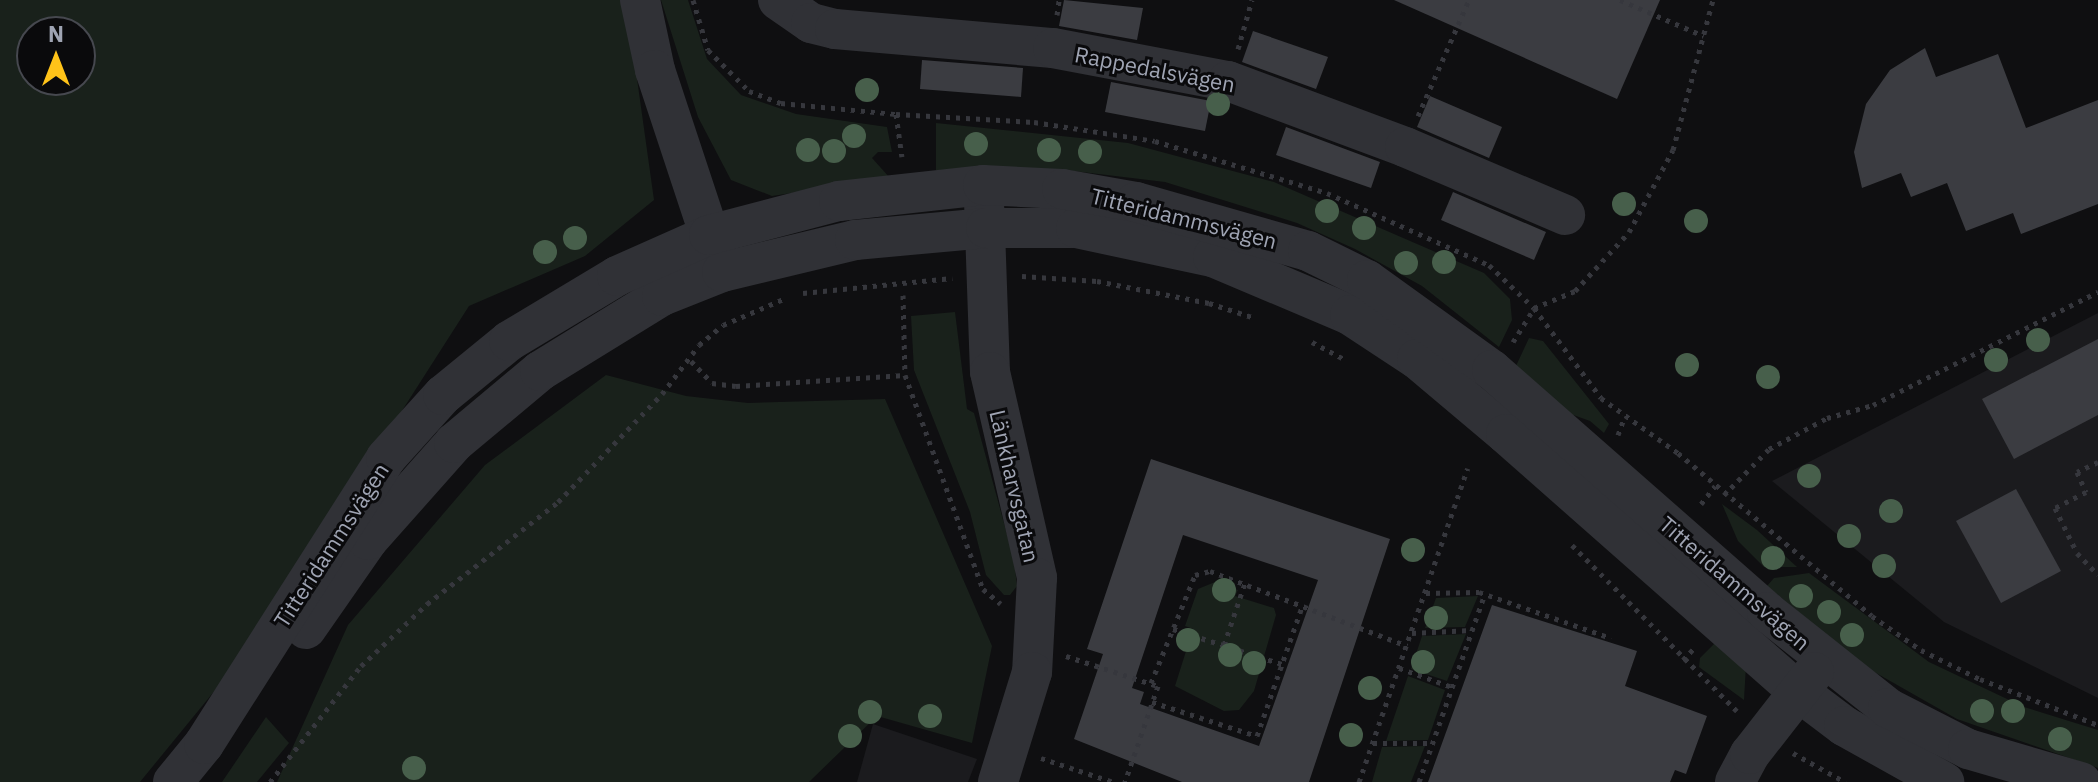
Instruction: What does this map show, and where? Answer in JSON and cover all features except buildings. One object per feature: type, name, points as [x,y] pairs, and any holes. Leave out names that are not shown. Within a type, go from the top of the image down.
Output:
[{"type":"street","points":[[640,0],[655,70],[716,254]]},
{"type":"street","name":"Rappedalsvägen","points":[[778,0],[800,17],[835,29],[1053,48],[1228,81],[1405,147],[1565,215]]},
{"type":"street","name":"Titteridammsvägen","points":[[205,782],[320,606],[416,482],[454,443],[540,371],[662,296],[716,254],[839,201],[983,185],[1062,189],[1136,202],[1308,251],[1367,280],[1492,370],[1824,659],[1888,708],[1968,749],[2081,782]]},
{"type":"street","name":"Länkharvsgatan","points":[[983,185],[990,372],[1047,634],[1032,672],[1005,764]]},
{"type":"street","name":"Titteridammsvägen","points":[[173,782],[212,732],[350,508],[411,426],[476,367],[559,308],[617,276],[716,254],[986,228],[1076,228],[1165,244],[1289,285],[1350,315],[1417,359],[1799,692],[1844,726],[1944,782]]},
{"type":"street","points":[[1735,782],[1750,754],[1824,659]]},
{"type":"path","points":[[693,0],[708,50],[749,91],[781,103],[896,114],[905,170]]},
{"type":"path","points":[[1228,81],[1252,0]]},
{"type":"path","points":[[1405,147],[1469,0]]},
{"type":"path","points":[[1620,0],[1704,36]]},
{"type":"path","points":[[1508,354],[1523,320],[1534,308],[1575,291],[1629,232],[1673,150],[1713,0]]},
{"type":"path","points":[[1724,495],[1781,443],[1827,418],[1873,405],[2098,292]]},
{"type":"path","points":[[903,295],[905,375],[983,589],[997,602],[1047,634],[1158,686],[1125,782]]},
{"type":"path","points":[[691,361],[712,383],[736,386],[905,375]]},
{"type":"path","points":[[2098,462],[2077,472],[2086,492],[2055,508],[2077,553],[2098,575]]},
{"type":"path","points":[[1359,782],[1468,468]]},
{"type":"path","points":[[1698,508],[1715,486]]},
{"type":"path","points":[[1151,683],[1195,575],[1210,571],[1407,646]]},
{"type":"path","points":[[1224,645],[1245,583]]},
{"type":"path","points":[[1426,593],[1485,594],[1611,638]]},
{"type":"path","points":[[1419,782],[1485,594]]},
{"type":"path","points":[[1152,702],[1257,736],[1302,607]]},
{"type":"path","points":[[1173,629],[1282,664]]},
{"type":"path","points":[[1412,633],[1472,630]]},
{"type":"path","points":[[1399,668],[1452,687]]},
{"type":"path","points":[[1373,743],[1432,743]]},
{"type":"path","points":[[1005,764],[1113,782]]},
{"type":"shaded area","points":[[0,0],[626,0],[654,200],[585,256],[469,306],[252,645],[140,782],[0,782]]},
{"type":"shaded area","points":[[661,0],[688,0],[707,59],[741,95],[796,114],[887,127],[892,152],[878,152],[872,158],[890,178],[772,196],[731,180],[698,117]]},
{"type":"shaded area","points":[[936,123],[1128,143],[1274,182],[1484,273],[1510,299],[1512,320],[1499,347],[1422,286],[1355,249],[1297,223],[1165,182],[1057,169],[936,170]]},
{"type":"shaded area","points":[[955,312],[967,409],[974,413],[1014,560],[1017,586],[1010,595],[1004,595],[986,575],[970,512],[914,370],[911,316]]},
{"type":"shaded area","points":[[2098,313],[2098,698],[1944,622],[1772,481]]},
{"type":"shaded area","points":[[1529,338],[1543,341],[1609,424],[1604,433],[1590,421],[1565,412],[1515,368]]},
{"type":"shaded area","points":[[606,375],[686,396],[748,403],[885,399],[992,646],[972,743],[877,716],[809,782],[277,782],[348,625],[485,465]]},
{"type":"shaded area","points":[[1722,504],[1757,530],[1797,567],[1764,567],[1738,541]]},
{"type":"shaded area","points":[[1809,573],[1929,662],[2024,707],[2098,730],[2098,768],[1957,719],[1862,665],[1767,586],[1774,578]]},
{"type":"shaded area","points":[[1215,582],[1238,590],[1235,596],[1274,608],[1276,615],[1254,691],[1239,710],[1224,711],[1175,686],[1193,629],[1185,626],[1198,589]]},
{"type":"shaded area","points":[[1478,596],[1465,627],[1425,628],[1436,598]]},
{"type":"shaded area","points":[[1466,634],[1447,681],[1411,669],[1422,636]]},
{"type":"shaded area","points":[[1719,639],[1746,665],[1744,700],[1699,667],[1700,658]]},
{"type":"shaded area","points":[[1408,676],[1445,690],[1428,740],[1386,741]]},
{"type":"shaded area","points":[[266,717],[289,743],[257,782],[222,782]]},
{"type":"shaded area","points":[[873,724],[977,759],[968,782],[857,782]]},
{"type":"shaded area","points":[[1425,746],[1411,782],[1372,782],[1382,747]]}]
